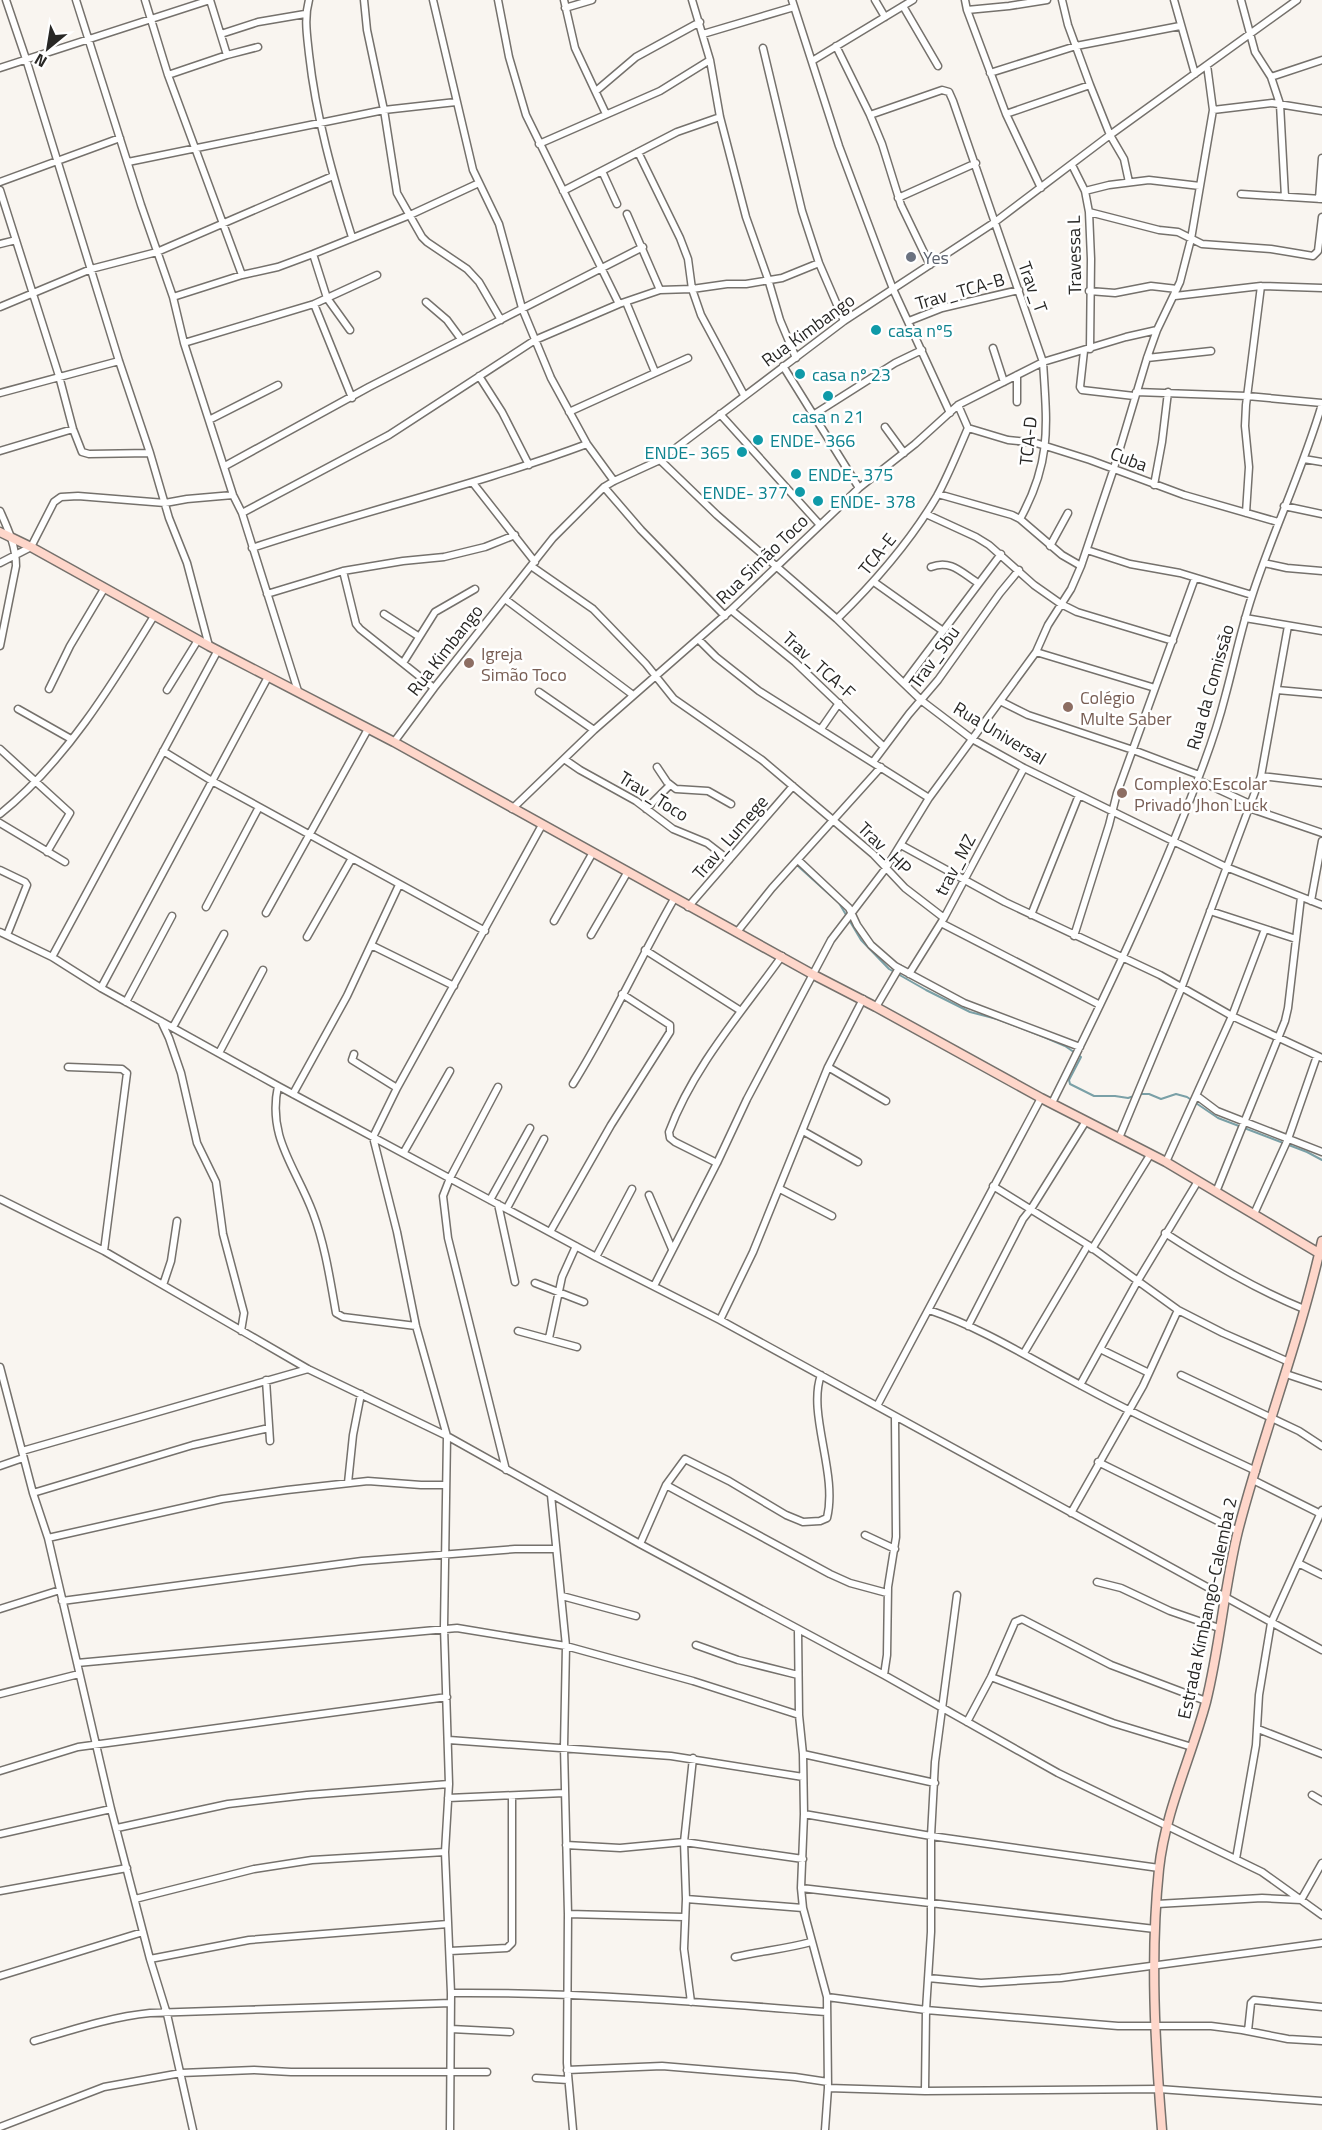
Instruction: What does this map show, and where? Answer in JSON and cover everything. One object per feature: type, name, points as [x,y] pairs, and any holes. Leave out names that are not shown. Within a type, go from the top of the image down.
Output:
[{"type":"street","points":[[6,0],[26,58],[118,361],[187,563],[209,646]]},
{"type":"street","points":[[76,0],[173,297],[184,343],[233,495],[242,513],[298,691]]},
{"type":"street","points":[[145,0],[168,75],[242,275]]},
{"type":"street","points":[[0,68],[26,58],[151,21],[210,0],[227,55]]},
{"type":"street","points":[[309,0],[305,14],[311,68],[333,176],[352,237]]},
{"type":"street","points":[[364,0],[367,30],[384,110],[397,193],[427,242],[467,269],[479,282],[501,320]]},
{"type":"street","points":[[433,0],[473,170],[499,224],[522,308],[551,378],[569,412],[587,444],[614,481]]},
{"type":"street","points":[[498,0],[517,87],[526,115],[655,372]]},
{"type":"street","points":[[564,0],[575,48],[606,114]]},
{"type":"street","points":[[565,8],[592,0]]},
{"type":"street","points":[[692,0],[710,60],[720,117],[746,217],[780,320],[796,358]]},
{"type":"street","points":[[875,0],[885,17]]},
{"type":"street","points":[[812,61],[913,0]]},
{"type":"street","points":[[965,0],[1006,114],[1041,188]]},
{"type":"street","points":[[967,10],[1030,4],[1047,0]]},
{"type":"street","points":[[1062,0],[1090,86],[1110,135],[1124,159],[1130,182]]},
{"type":"street","points":[[1173,0],[1195,74]]},
{"type":"street","points":[[1240,0],[1255,52],[1270,77],[1280,104],[1284,196]]},
{"type":"street","name":"Rua Kimbango","points":[[394,742],[434,688],[561,530],[604,487],[660,460],[844,321],[995,222],[1110,135],[1297,0]]},
{"type":"street","points":[[703,34],[793,3],[839,146],[893,289],[950,413]]},
{"type":"street","points":[[903,6],[938,66]]},
{"type":"street","points":[[221,34],[258,22],[305,14]]},
{"type":"street","points":[[596,91],[636,57],[700,22]]},
{"type":"street","points":[[990,73],[1076,46],[1180,27]]},
{"type":"street","points":[[836,46],[870,115],[882,144],[898,198],[930,265]]},
{"type":"street","points":[[168,75],[258,47]]},
{"type":"street","points":[[763,48],[802,211],[819,262],[844,321]]},
{"type":"street","points":[[539,144],[660,91],[710,60]]},
{"type":"street","points":[[1270,77],[1322,60]]},
{"type":"street","points":[[654,1286],[747,1099],[831,940],[886,868],[929,798],[1036,652],[1048,626],[1071,590],[1114,468],[1147,358],[1157,330],[1176,293],[1191,239],[1213,110],[1207,65]]},
{"type":"street","points":[[1006,114],[1090,86]]},
{"type":"street","name":"Trav_T","points":[[870,115],[942,90],[949,92],[976,163],[1043,362]]},
{"type":"street","points":[[128,162],[384,110],[456,102]]},
{"type":"street","points":[[1213,110],[1260,103],[1322,111]]},
{"type":"street","points":[[563,192],[688,127],[720,117]]},
{"type":"street","points":[[0,182],[120,138]]},
{"type":"street","points":[[638,152],[680,238],[688,259],[692,289],[701,315],[744,395]]},
{"type":"street","points":[[1241,194],[1320,199],[1322,158]]},
{"type":"street","points":[[898,198],[976,163]]},
{"type":"street","name":"Travessa L","points":[[1072,165],[1085,191],[1089,213],[1091,259],[1087,350],[1080,387],[1082,390],[1135,394]]},
{"type":"street","points":[[602,171],[617,204]]},
{"type":"street","points":[[0,307],[91,269],[157,252],[333,176]]},
{"type":"street","points":[[1085,191],[1149,180],[1200,186]]},
{"type":"street","points":[[173,297],[242,275],[278,267],[313,254],[410,215],[479,183]]},
{"type":"street","points":[[0,190],[82,452],[85,454],[150,453]]},
{"type":"street","points":[[1089,213],[1159,230],[1178,232],[1202,244],[1270,249],[1313,256],[1318,250],[1322,217]]},
{"type":"street","points":[[627,214],[660,290]]},
{"type":"street","points":[[0,244],[16,240]]},
{"type":"street","points":[[225,466],[369,387],[643,247]]},
{"type":"street","points":[[313,254],[327,298],[350,330]]},
{"type":"street","points":[[242,513],[389,435],[536,340],[622,303],[660,290],[746,284],[782,278],[819,262]]},
{"type":"street","points":[[184,343],[314,304],[377,275]]},
{"type":"street","points":[[1089,291],[1115,293],[1151,286],[1176,293],[1261,286],[1322,288]]},
{"type":"street","points":[[1246,513],[1249,467],[1245,426],[1261,286]]},
{"type":"street","name":"Trav_TCA-B","points":[[909,321],[942,308],[1019,290]]},
{"type":"street","points":[[426,302],[447,320],[461,339]]},
{"type":"street","points":[[314,304],[352,398]]},
{"type":"street","name":"Rua Simão Toco","points":[[512,809],[654,675],[725,616],[778,567],[859,488],[904,453],[958,405],[1043,362],[1157,330]]},
{"type":"street","points":[[993,348],[1004,382]]},
{"type":"street","points":[[813,415],[895,363],[922,350]]},
{"type":"street","points":[[1147,358],[1211,351]]},
{"type":"street","points":[[569,412],[688,358]]},
{"type":"street","points":[[0,393],[118,361]]},
{"type":"street","name":"TCA-D","points":[[1020,519],[1036,487],[1046,447],[1046,392],[1043,362]]},
{"type":"street","points":[[783,366],[859,488]]},
{"type":"street","points":[[1017,375],[1017,402]]},
{"type":"street","points":[[479,376],[502,412],[529,465]]},
{"type":"street","points":[[209,420],[278,385]]},
{"type":"street","points":[[1154,485],[1168,392]]},
{"type":"street","points":[[1135,394],[1168,392],[1322,403]]},
{"type":"street","name":"Rua da Comissão","points":[[1052,1103],[1122,959],[1198,778],[1224,700],[1252,595],[1284,506],[1318,429],[1322,403]]},
{"type":"street","points":[[958,405],[968,428]]},
{"type":"street","points":[[720,414],[820,525]]},
{"type":"street","points":[[885,427],[904,453]]},
{"type":"street","name":"Cuba","points":[[968,428],[1008,440],[1036,443],[1114,468],[1154,485],[1278,522]]},
{"type":"street","name":"TCA-E","points":[[837,619],[874,582],[926,514],[938,494],[968,428]]},
{"type":"street","points":[[0,451],[73,429]]},
{"type":"street","points":[[252,548],[315,527],[473,483],[587,444]]},
{"type":"street","points":[[1304,459],[1322,462]]},
{"type":"street","name":"Rua Universal","points":[[660,460],[717,515],[837,619],[922,701],[972,739],[1024,768],[1226,867],[1322,905]]},
{"type":"street","name":"Trav_HP","points":[[473,483],[515,535],[533,564],[593,609],[625,641],[674,699],[746,748],[793,786],[873,854],[910,893],[943,921],[1100,1005]]},
{"type":"street","points":[[604,487],[641,530],[725,616]]},
{"type":"street","points":[[938,494],[1020,519],[1050,546],[1074,564],[1081,566]]},
{"type":"street","points":[[0,563],[31,547],[54,502],[61,497],[78,496],[165,503],[233,495]]},
{"type":"street","points":[[1284,506],[1322,514]]},
{"type":"street","points":[[0,511],[16,555],[16,566],[0,646]]},
{"type":"street","points":[[1050,546],[1068,513]]},
{"type":"street","points":[[926,514],[976,537],[1001,554],[1034,585],[1077,612],[1173,641]]},
{"type":"street","points":[[0,532],[209,646],[394,742],[688,907],[782,956],[812,975],[863,999],[1041,1098],[1166,1162],[1321,1254]]},
{"type":"street","points":[[267,594],[343,571],[444,557],[485,547],[515,535]]},
{"type":"street","points":[[1087,550],[1130,564],[1195,578],[1252,595]]},
{"type":"street","points":[[904,683],[1001,554]]},
{"type":"street","points":[[931,567],[944,563],[951,564],[978,583]]},
{"type":"street","points":[[1264,563],[1322,572]]},
{"type":"street","name":"Trav_Sbu","points":[[873,762],[909,714],[922,701],[1019,570]]},
{"type":"street","points":[[343,571],[356,624],[434,688]]},
{"type":"street","points":[[1074,936],[1112,810],[1195,578]]},
{"type":"street","points":[[874,582],[943,631]]},
{"type":"street","points":[[49,689],[70,646],[104,589]]},
{"type":"street","points":[[403,663],[435,612],[475,590]]},
{"type":"street","points":[[505,599],[633,695]]},
{"type":"street","name":"Trav_TCA-F","points":[[731,610],[780,649],[840,703],[884,747]]},
{"type":"street","points":[[384,614],[418,636]]},
{"type":"street","points":[[0,814],[35,782],[71,739],[123,666],[154,616]]},
{"type":"street","points":[[1245,618],[1322,631]]},
{"type":"street","points":[[1119,1138],[1181,989],[1261,776],[1288,626]]},
{"type":"street","points":[[698,639],[746,682],[929,798]]},
{"type":"street","points":[[167,690],[198,640]]},
{"type":"street","points":[[51,957],[218,650]]},
{"type":"street","points":[[1036,652],[1155,688]]},
{"type":"street","points":[[101,988],[268,677]]},
{"type":"street","points":[[1277,690],[1322,694]]},
{"type":"street","points":[[539,692],[594,730]]},
{"type":"street","points":[[1000,701],[1028,715],[1133,750],[1198,778],[1249,806],[1322,833]]},
{"type":"street","points":[[821,729],[840,703]]},
{"type":"street","points":[[18,709],[71,739]]},
{"type":"street","points":[[266,913],[368,729]]},
{"type":"street","points":[[0,749],[70,813],[47,852]]},
{"type":"street","points":[[163,751],[212,781],[485,931]]},
{"type":"street","name":"Trav_Toco","points":[[564,759],[646,809],[673,829],[707,843],[729,860]]},
{"type":"street","points":[[657,767],[670,785],[681,790],[708,791],[731,804]]},
{"type":"street","points":[[737,932],[881,767]]},
{"type":"street","name":"trav_MZ","points":[[909,974],[943,921],[1024,768]]},
{"type":"street","points":[[1261,776],[1322,783]]},
{"type":"street","points":[[646,809],[670,785]]},
{"type":"street","name":"Trav_Lumege","points":[[688,907],[793,786]]},
{"type":"street","points":[[1031,915],[1079,795]]},
{"type":"street","points":[[206,907],[259,807]]},
{"type":"street","points":[[0,823],[65,862]]},
{"type":"street","points":[[450,2130],[451,1994],[445,1852],[449,1740],[444,1628],[447,1554],[447,1437],[416,1326],[397,1232],[373,1137],[397,1088],[542,825]]},
{"type":"street","points":[[1311,901],[1322,841]]},
{"type":"street","points":[[901,845],[1031,915],[1160,975],[1232,1016],[1319,1057],[1288,1139],[1254,1214]]},
{"type":"street","points":[[554,921],[592,854]]},
{"type":"street","points":[[307,937],[352,858]]},
{"type":"street","points":[[798,860],[851,912],[871,945],[885,959],[964,1003],[1080,1047]]},
{"type":"street","points":[[0,870],[27,885],[7,935]]},
{"type":"street","points":[[591,935],[627,873]]},
{"type":"street","points":[[293,1094],[347,996],[399,885]]},
{"type":"street","points":[[1216,1192],[1288,1008],[1301,897]]},
{"type":"street","points":[[573,1084],[594,1050],[674,899]]},
{"type":"street","points":[[1210,910],[1296,939]]},
{"type":"street","points":[[126,1002],[172,916]]},
{"type":"street","points":[[1166,1162],[1232,1016],[1265,929]]},
{"type":"street","points":[[0,932],[51,957],[101,988],[278,1086],[596,1257],[720,1320],[1322,1650]]},
{"type":"street","points":[[173,1027],[224,934]]},
{"type":"street","points":[[371,945],[454,986]]},
{"type":"street","points":[[645,950],[741,1011]]},
{"type":"street","points":[[717,1163],[675,1142],[670,1138],[669,1132],[704,1065],[782,956]]},
{"type":"street","points":[[876,1006],[899,968]]},
{"type":"street","points":[[219,1053],[263,970]]},
{"type":"street","points":[[550,1232],[611,1125],[670,1032],[670,1025],[622,994]]},
{"type":"street","points":[[720,1320],[780,1189],[828,1067],[863,999]]},
{"type":"street","points":[[160,1020],[181,1073],[198,1143],[216,1182],[223,1234],[244,1312],[241,1331]]},
{"type":"street","points":[[354,1054],[352,1060],[397,1088]]},
{"type":"street","points":[[68,1067],[122,1069],[127,1073],[104,1251]]},
{"type":"street","points":[[828,1067],[886,1101]]},
{"type":"street","points":[[404,1152],[450,1071]]},
{"type":"street","points":[[278,1086],[274,1101],[276,1130],[286,1158],[312,1211],[328,1264],[336,1313],[343,1317],[416,1326]]},
{"type":"street","points":[[498,1087],[450,1178],[443,1196],[445,1222],[506,1470]]},
{"type":"street","points":[[1197,1096],[1217,1110],[1322,1152]]},
{"type":"street","points":[[877,1406],[1041,1098]]},
{"type":"street","points":[[969,1326],[1016,1232],[1086,1121]]},
{"type":"street","points":[[490,1200],[530,1128]]},
{"type":"street","points":[[803,1131],[858,1162]]},
{"type":"street","points":[[507,1208],[544,1139]]},
{"type":"street","points":[[1024,1353],[1150,1155]]},
{"type":"street","points":[[1080,1385],[1165,1233],[1198,1181]]},
{"type":"street","points":[[993,1186],[1090,1247],[1178,1310],[1289,1362]]},
{"type":"street","points":[[596,1257],[632,1189]]},
{"type":"street","points":[[780,1189],[832,1216]]},
{"type":"street","points":[[649,1195],[672,1249]]},
{"type":"street","points":[[0,1199],[104,1251],[308,1368],[447,1437],[884,1675],[1058,1773],[1262,1872],[1322,1915]]},
{"type":"street","points":[[498,1204],[516,1282]]},
{"type":"street","points":[[163,1285],[171,1261],[177,1221]]},
{"type":"street","points":[[1165,1233],[1242,1280],[1304,1309]]},
{"type":"street","name":"Estrada Kimbango-Calemba 2","points":[[1162,2130],[1154,1966],[1160,1868],[1167,1826],[1206,1701],[1238,1531],[1321,1254],[1322,1241]]},
{"type":"street","points":[[549,1338],[562,1276],[576,1246]]},
{"type":"street","points":[[534,1283],[584,1302]]},
{"type":"street","points":[[929,1310],[969,1326],[1024,1353],[1129,1412],[1254,1475],[1321,1513],[1271,1623],[1259,1695],[1258,1729],[1253,1767],[1236,1859]]},
{"type":"street","points":[[1071,1513],[1098,1462],[1129,1412],[1178,1310]]},
{"type":"street","points":[[518,1331],[577,1347]]},
{"type":"street","points":[[1100,1349],[1149,1373]]},
{"type":"street","points":[[0,1367],[22,1455],[48,1538],[111,1809],[150,1959],[167,2014],[193,2130]]},
{"type":"street","points":[[0,1466],[22,1455],[308,1368]]},
{"type":"street","points":[[1286,1374],[1322,1386]]},
{"type":"street","points":[[640,1544],[666,1485],[685,1459],[729,1481],[786,1515],[803,1522],[824,1520],[828,1514],[829,1498],[828,1471],[817,1391],[821,1375]]},
{"type":"street","points":[[1181,1376],[1299,1431],[1322,1446]]},
{"type":"street","points":[[266,1380],[270,1441]]},
{"type":"street","points":[[348,1483],[353,1435],[361,1394]]},
{"type":"street","points":[[884,1675],[887,1593],[895,1549],[895,1417]]},
{"type":"street","points":[[33,1493],[192,1444],[269,1428]]},
{"type":"street","points":[[1098,1462],[1238,1531]]},
{"type":"street","points":[[48,1538],[222,1499],[368,1481],[446,1485]]},
{"type":"street","points":[[666,1485],[830,1574],[850,1583],[887,1593]]},
{"type":"street","points":[[551,1495],[566,1646],[564,1792],[568,1914],[567,2070],[573,2130]]},
{"type":"street","points":[[865,1535],[895,1549]]},
{"type":"street","points":[[62,1601],[362,1561],[556,1549]]},
{"type":"street","points":[[1298,1563],[1322,1575]]},
{"type":"street","points":[[1097,1582],[1121,1588],[1170,1611],[1219,1628]]},
{"type":"street","points":[[0,1609],[60,1590]]},
{"type":"street","points":[[925,2091],[931,1836],[941,1708],[946,1687],[957,1595]]},
{"type":"street","points":[[562,1596],[636,1616]]},
{"type":"street","points":[[967,1722],[991,1677],[1015,1622],[1022,1619],[1111,1665],[1206,1701]]},
{"type":"street","points":[[77,1663],[444,1628],[486,1631],[566,1646],[693,1681],[799,1715]]},
{"type":"street","points":[[798,1630],[804,1814],[801,1888],[811,1942],[827,1997],[828,2085],[825,2130]]},
{"type":"street","points":[[696,1645],[738,1660],[798,1675]]},
{"type":"street","points":[[0,1694],[79,1674]]},
{"type":"street","points":[[991,1677],[1113,1723],[1192,1747]]},
{"type":"street","points":[[0,1771],[78,1747],[96,1744],[447,1697]]},
{"type":"street","points":[[1258,1729],[1322,1754]]},
{"type":"street","points":[[449,1740],[693,1758],[803,1777]]},
{"type":"street","points":[[803,1754],[935,1783]]},
{"type":"street","points":[[691,2001],[684,1948],[686,1899],[684,1842],[693,1758]]},
{"type":"street","points":[[117,1828],[228,1804],[449,1784]]},
{"type":"street","points":[[448,1798],[512,1797],[564,1792]]},
{"type":"street","points":[[1312,1795],[1322,1801]]},
{"type":"street","points":[[450,1951],[507,1948],[512,1943],[512,1797]]},
{"type":"street","points":[[0,1834],[111,1809]]},
{"type":"street","points":[[804,1814],[931,1836],[1160,1868]]},
{"type":"street","points":[[566,1845],[620,1848],[684,1842],[803,1859]]},
{"type":"street","points":[[135,1899],[254,1869],[312,1860],[445,1852]]},
{"type":"street","points":[[1301,1900],[1322,1863]]},
{"type":"street","points":[[0,1891],[127,1868]]},
{"type":"street","points":[[801,1888],[1155,1929]]},
{"type":"street","points":[[1157,1904],[1262,1898],[1301,1900]]},
{"type":"street","points":[[686,1899],[803,1908]]},
{"type":"street","points":[[568,1914],[684,1917]]},
{"type":"street","points":[[150,1959],[249,1940],[448,1924]]},
{"type":"street","points":[[0,1976],[143,1932]]},
{"type":"street","points":[[735,1957],[786,1949],[811,1942]]},
{"type":"street","points":[[928,1978],[981,1983],[1062,1978],[1322,1943]]},
{"type":"street","points":[[451,1994],[691,2001],[826,2012]]},
{"type":"street","points":[[827,1997],[926,2010],[1133,2027],[1210,2026],[1288,2039],[1322,2041]]},
{"type":"street","points":[[1248,2031],[1251,2003],[1254,2000],[1322,2007]]},
{"type":"street","points":[[34,2042],[125,2015],[280,2007],[451,2003]]},
{"type":"street","points":[[451,2029],[510,2032]]},
{"type":"street","points":[[567,2070],[662,2066],[801,2078],[828,2085],[925,2091],[1160,2089],[1322,2101]]},
{"type":"street","points":[[3,2128],[104,2088],[181,2073],[243,2070],[487,2072]]},
{"type":"street","points":[[536,2078],[568,2080]]},
{"type":"waterway","points":[[799,867],[839,903],[861,940],[889,969],[970,1012],[997,1019],[1065,1046],[1081,1057],[1069,1080],[1070,1084],[1094,1096],[1128,1098],[1134,1096]]},
{"type":"waterway","points":[[1139,1094],[1149,1094],[1161,1099],[1176,1094],[1187,1097],[1218,1118],[1307,1152],[1322,1160]]},
{"type":"place","name":"Yes","points":[[911,257]]},
{"type":"place","name":"casa nº5","points":[[876,330]]},
{"type":"place","name":"casa nº 23","points":[[800,374]]},
{"type":"place","name":"casa n 21","points":[[828,396]]},
{"type":"place","name":"ENDE- 366","points":[[758,440]]},
{"type":"place","name":"ENDE- 365","points":[[742,452]]},
{"type":"place","name":"ENDE- 375","points":[[796,474]]},
{"type":"place","name":"ENDE- 377","points":[[800,492]]},
{"type":"place","name":"ENDE- 378","points":[[818,501]]},
{"type":"place","name":"Igreja Simão Toco","points":[[469,663]]},
{"type":"place","name":"Colégio Multe Saber","points":[[1068,707]]},
{"type":"place","name":"Complexo Escolar Privado Jhon Luck","points":[[1122,793]]}]
